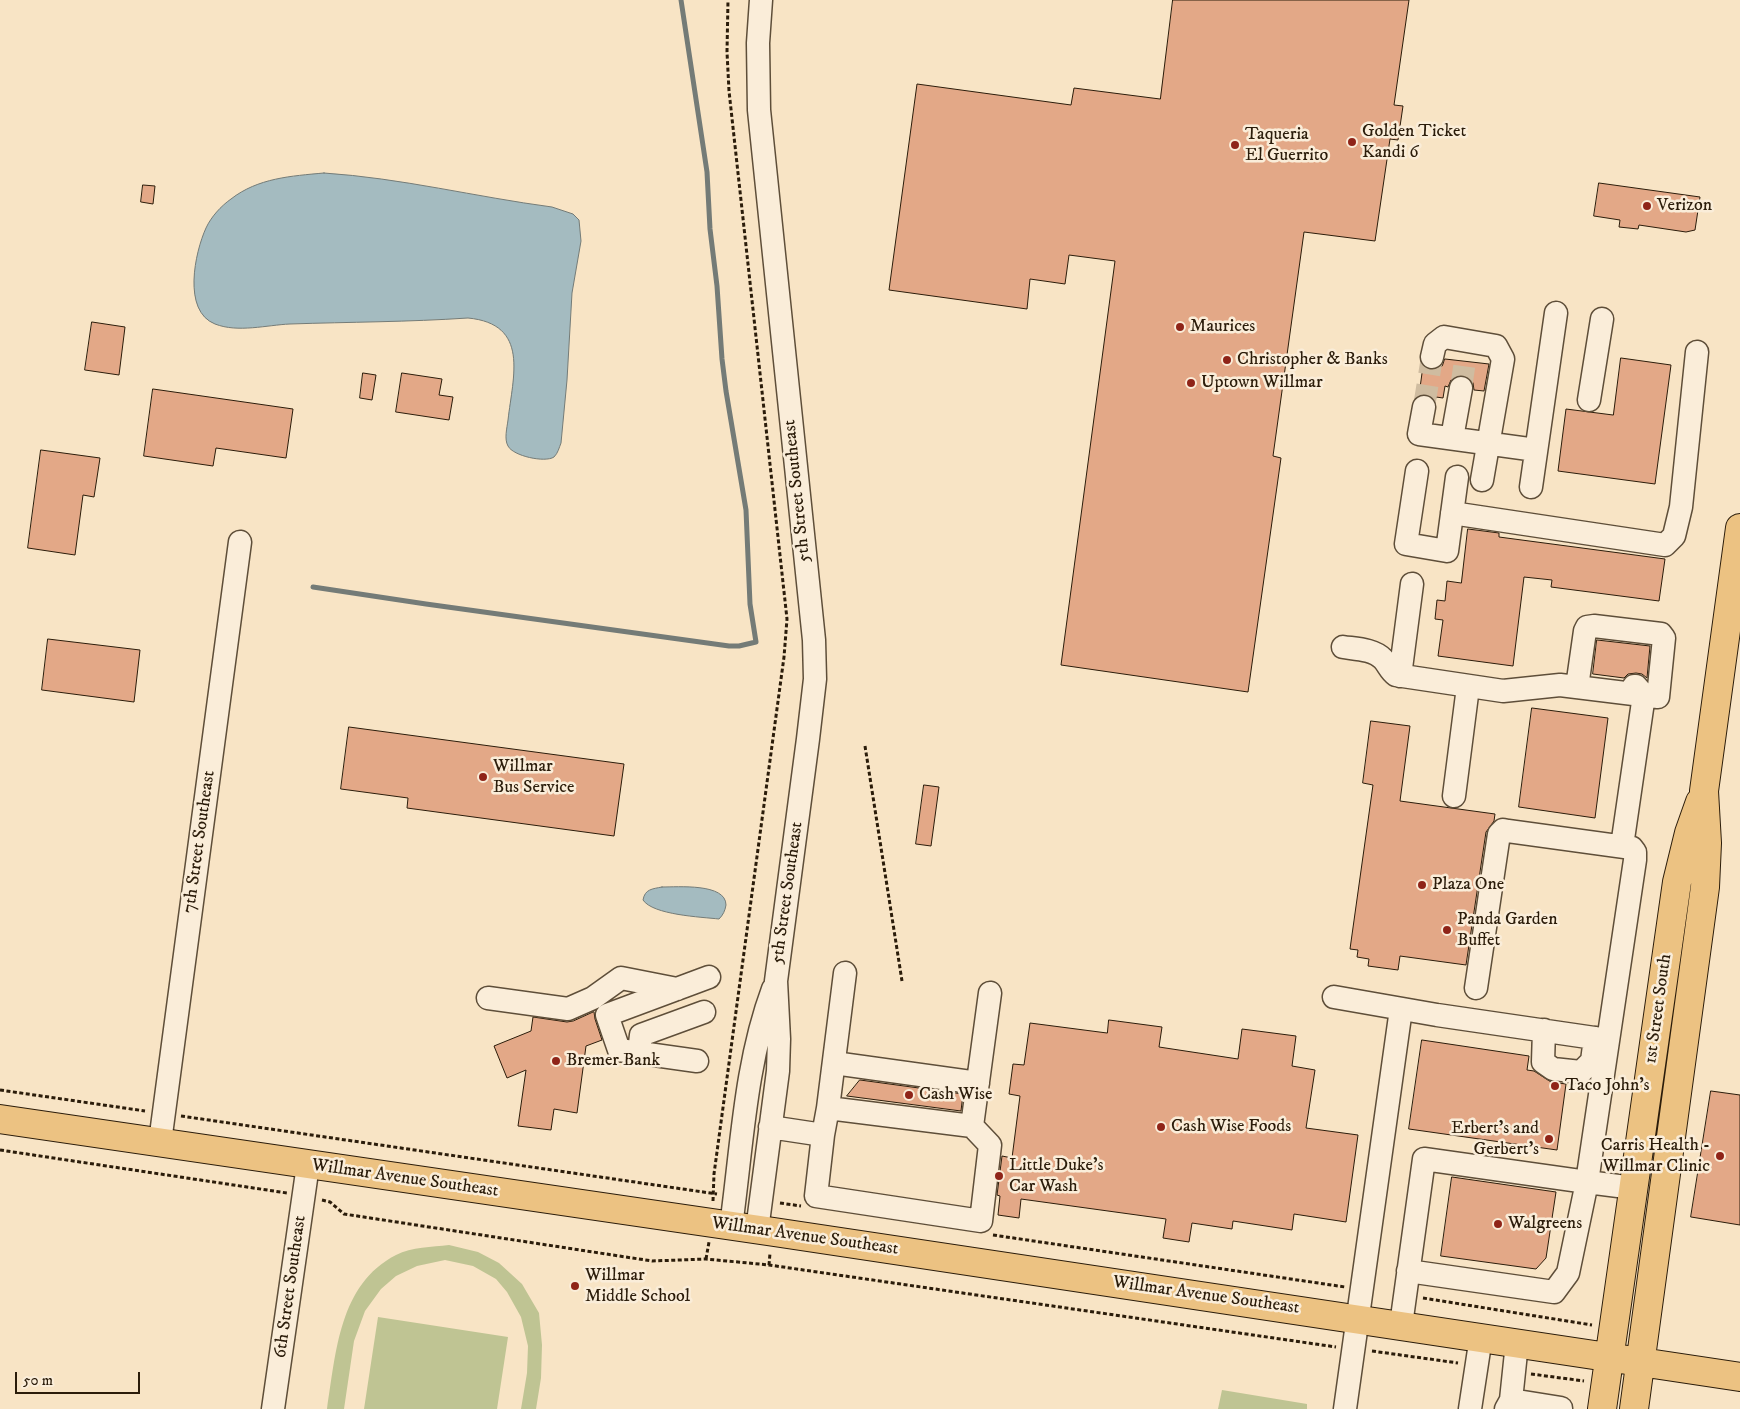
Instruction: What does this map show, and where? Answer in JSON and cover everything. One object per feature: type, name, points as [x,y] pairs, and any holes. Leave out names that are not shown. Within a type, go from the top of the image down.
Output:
[{"type":"main road","name":"1st Street South","points":[[1634,1409],[1704,887],[1707,843],[1704,791],[1740,528]]},
{"type":"main road","name":"1st Street South","points":[[1604,1397],[1677,882],[1689,833],[1704,791]]},
{"type":"main road","name":"Willmar Avenue Southeast","points":[[0,1119],[1517,1342],[1740,1377]]},
{"type":"street","name":"5th Street Southeast","points":[[761,0],[758,68],[759,120],[815,649],[815,679],[776,981],[779,1039],[778,1071],[761,1201],[734,1226],[724,1196],[757,1041],[776,981]]},
{"type":"street","points":[[1531,487],[1556,313]]},
{"type":"street","points":[[1589,400],[1602,319]]},
{"type":"street","points":[[1432,357],[1435,344],[1444,337],[1467,352],[1496,346],[1503,359],[1482,480]]},
{"type":"street","points":[[1452,513],[1665,545],[1674,536],[1681,507],[1697,352]]},
{"type":"street","points":[[1452,438],[1460,388]]},
{"type":"street","points":[[1424,407],[1419,434],[1536,450]]},
{"type":"street","points":[[1417,471],[1406,544],[1447,551],[1457,477]]},
{"type":"street","name":"7th Street Southeast","points":[[160,1142],[240,542]]},
{"type":"street","points":[[1400,676],[1412,584]]},
{"type":"street","points":[[1343,647],[1375,653],[1383,660],[1390,671],[1396,675],[1468,687],[1503,691],[1578,682],[1658,697],[1665,643],[1664,638],[1661,634],[1594,626],[1587,627],[1578,682]]},
{"type":"street","points":[[1454,796],[1468,687]]},
{"type":"street","points":[[1622,846],[1644,695]]},
{"type":"street","points":[[1408,1271],[1554,1292],[1568,1273],[1587,1182],[1601,1039],[1635,860],[1635,852],[1632,848],[1503,830],[1499,834],[1476,988]]},
{"type":"street","points":[[828,1108],[972,1126],[990,1145],[980,1221],[816,1196],[845,973]]},
{"type":"street","points":[[697,1061],[619,1050],[607,1015],[709,977]]},
{"type":"street","points":[[488,998],[568,1009],[593,998],[621,978],[677,989]]},
{"type":"street","points":[[972,1126],[990,993]]},
{"type":"street","points":[[1334,997],[1601,1039]]},
{"type":"street","points":[[1345,1409],[1401,1009]]},
{"type":"street","points":[[639,1052],[641,1035],[704,1012]]},
{"type":"street","points":[[1544,1030],[1543,1062],[1553,1069],[1581,1072],[1592,1061],[1601,1039]]},
{"type":"street","points":[[834,1063],[978,1083]]},
{"type":"street","points":[[770,1128],[823,1135]]},
{"type":"street","points":[[1401,1325],[1424,1159],[1634,1188]]},
{"type":"street","name":"6th Street Southeast","points":[[273,1409],[308,1165]]},
{"type":"street","points":[[1470,1409],[1481,1338]]},
{"type":"street","points":[[1517,1342],[1508,1405],[1561,1409]]},
{"type":"path","points":[[706,1259],[734,1226],[716,1164],[788,619],[729,91],[727,52],[728,0]]},
{"type":"path","points":[[864,746],[902,981]]},
{"type":"path","points":[[0,1090],[724,1196]]},
{"type":"path","points":[[0,1150],[304,1196],[330,1202],[344,1214],[652,1261],[706,1259],[769,1265],[1354,1350],[1384,1352],[1477,1366]]},
{"type":"path","points":[[761,1201],[808,1208]]},
{"type":"path","points":[[984,1233],[1362,1289]]},
{"type":"path","points":[[1405,1295],[1591,1325]]},
{"type":"path","points":[[1514,1371],[1604,1397]]},
{"type":"green space","points":[[449,1245],[478,1252],[499,1263],[522,1284],[539,1313],[542,1345],[541,1378],[536,1409],[521,1409],[527,1373],[528,1346],[521,1317],[507,1292],[496,1279],[473,1266],[445,1260],[417,1266],[396,1276],[381,1289],[365,1311],[354,1341],[344,1409],[327,1409],[338,1343],[351,1302],[362,1283],[377,1268],[402,1252]]},
{"type":"green space","points":[[378,1317],[508,1337],[497,1409],[364,1409]]},
{"type":"green space","points":[[1222,1390],[1307,1404],[1307,1409],[1218,1409]]},
{"type":"water","points":[[324,173],[410,183],[552,207],[573,214],[579,220],[581,241],[572,293],[561,443],[554,457],[550,459],[530,458],[516,453],[508,446],[506,433],[513,386],[513,355],[509,341],[501,330],[488,322],[468,318],[290,324],[233,328],[215,324],[205,317],[198,307],[195,294],[195,265],[206,228],[217,212],[227,202],[252,186],[275,179]]},
{"type":"water","points":[[662,887],[700,888],[718,893],[724,898],[726,905],[723,914],[719,919],[667,912],[648,905],[643,900],[647,892]]},
{"type":"building","name":"Uptown Willmar","points":[[1173,0],[1409,0],[1394,105],[1403,106],[1398,140],[1390,139],[1375,241],[1304,232],[1273,456],[1281,458],[1248,692],[1061,665],[1115,261],[1069,255],[1065,284],[1030,279],[1027,309],[889,290],[917,84],[1071,105],[1074,88],[1160,99]]},
{"type":"building","name":"Verizon","points":[[1599,183],[1700,197],[1695,230],[1686,232],[1639,225],[1638,229],[1619,227],[1620,220],[1594,216]]},
{"type":"building","points":[[143,185],[155,186],[153,204],[141,202]]},
{"type":"building","points":[[92,322],[125,327],[119,375],[85,370]]},
{"type":"building","points":[[1621,358],[1671,365],[1655,484],[1558,471],[1566,409],[1613,415]]},
{"type":"building","points":[[1445,359],[1489,364],[1484,391],[1474,390],[1470,378],[1463,375],[1456,376],[1451,380],[1448,387],[1445,386],[1443,398],[1436,397],[1435,401],[1427,394],[1419,395],[1423,366],[1430,370],[1436,369],[1442,366]]},
{"type":"building","points":[[363,373],[376,375],[372,400],[360,398]]},
{"type":"building","points":[[402,373],[442,379],[439,395],[453,397],[449,420],[396,412]]},
{"type":"building","points":[[153,389],[293,409],[286,458],[216,448],[213,466],[144,456]]},
{"type":"building","points":[[41,450],[100,458],[94,497],[83,495],[75,555],[28,548]]},
{"type":"building","points":[[1468,529],[1499,533],[1499,537],[1665,559],[1659,601],[1551,587],[1552,580],[1524,577],[1513,666],[1438,656],[1443,620],[1435,619],[1437,600],[1445,601],[1447,581],[1461,583]]},
{"type":"building","points":[[48,639],[140,650],[134,702],[42,690]]},
{"type":"building","points":[[1597,640],[1650,646],[1647,678],[1642,674],[1636,673],[1628,674],[1624,678],[1593,674]]},
{"type":"building","points":[[1532,708],[1608,718],[1595,818],[1519,807]]},
{"type":"building","name":"Plaza One","points":[[1371,721],[1410,726],[1400,801],[1495,814],[1494,821],[1486,832],[1466,965],[1400,956],[1398,970],[1368,966],[1369,959],[1357,957],[1358,950],[1350,949],[1373,785],[1363,783]]},
{"type":"building","name":"Willmar Bus Service","points":[[349,727],[624,764],[614,836],[407,808],[408,798],[341,789]]},
{"type":"building","points":[[924,785],[939,787],[931,846],[916,844]]},
{"type":"building","points":[[594,1012],[602,1040],[586,1046],[577,1113],[554,1109],[551,1130],[518,1126],[526,1070],[507,1078],[494,1046],[531,1031],[533,1017],[567,1022]]},
{"type":"building","name":"Cash Wise Foods","points":[[1109,1020],[1162,1027],[1159,1047],[1238,1059],[1242,1029],[1296,1036],[1292,1066],[1315,1070],[1306,1128],[1358,1135],[1346,1222],[1294,1214],[1292,1230],[1233,1221],[1232,1229],[1192,1223],[1189,1242],[1163,1238],[1166,1219],[1021,1199],[1019,1218],[998,1215],[1000,1196],[997,1195],[1002,1156],[1012,1158],[1020,1096],[1009,1094],[1013,1064],[1024,1065],[1030,1023],[1107,1033]]},
{"type":"building","points":[[1422,1040],[1529,1056],[1527,1070],[1534,1071],[1551,1082],[1566,1084],[1557,1150],[1409,1129]]},
{"type":"building","points":[[860,1080],[963,1094],[961,1111],[847,1096]]},
{"type":"building","name":"Carris Health - Willmar Clinic","points":[[1711,1091],[1740,1095],[1740,1225],[1691,1217]]},
{"type":"building","name":"Walgreens","points":[[1452,1177],[1556,1192],[1546,1258],[1536,1269],[1441,1256]]},
{"type":"waterway","points":[[313,587],[729,646],[756,642],[750,604],[746,510],[722,359],[717,286],[710,229],[707,172],[681,0]]},
{"type":"tunnel","points":[[1424,407],[1432,357]]},
{"type":"tunnel","points":[[1461,388],[1465,361]]},
{"type":"place","name":"Golden Ticket Kandi 6","points":[[1352,142]]},
{"type":"place","name":"Taqueria El Guerrito","points":[[1235,145]]},
{"type":"place","name":"Verizon","points":[[1647,206]]},
{"type":"place","name":"Maurices","points":[[1180,327]]},
{"type":"place","name":"Christopher & Banks","points":[[1227,360]]},
{"type":"place","name":"Uptown Willmar","points":[[1191,383]]},
{"type":"place","name":"Willmar Bus Service","points":[[483,777]]},
{"type":"place","name":"Plaza One","points":[[1422,885]]},
{"type":"place","name":"Panda Garden Buffet","points":[[1447,930]]},
{"type":"place","name":"Bremer Bank","points":[[556,1061]]},
{"type":"place","name":"Taco John's","points":[[1555,1086]]},
{"type":"place","name":"Cash Wise","points":[[909,1095]]},
{"type":"place","name":"Cash Wise Foods","points":[[1161,1127]]},
{"type":"place","name":"Erbert's and Gerbert's","points":[[1549,1139]]},
{"type":"place","name":"Carris Health - Willmar Clinic","points":[[1720,1156]]},
{"type":"place","name":"Little Duke's Car Wash","points":[[999,1176]]},
{"type":"place","name":"Walgreens","points":[[1498,1224]]},
{"type":"place","name":"Willmar Middle School","points":[[575,1286]]}]
